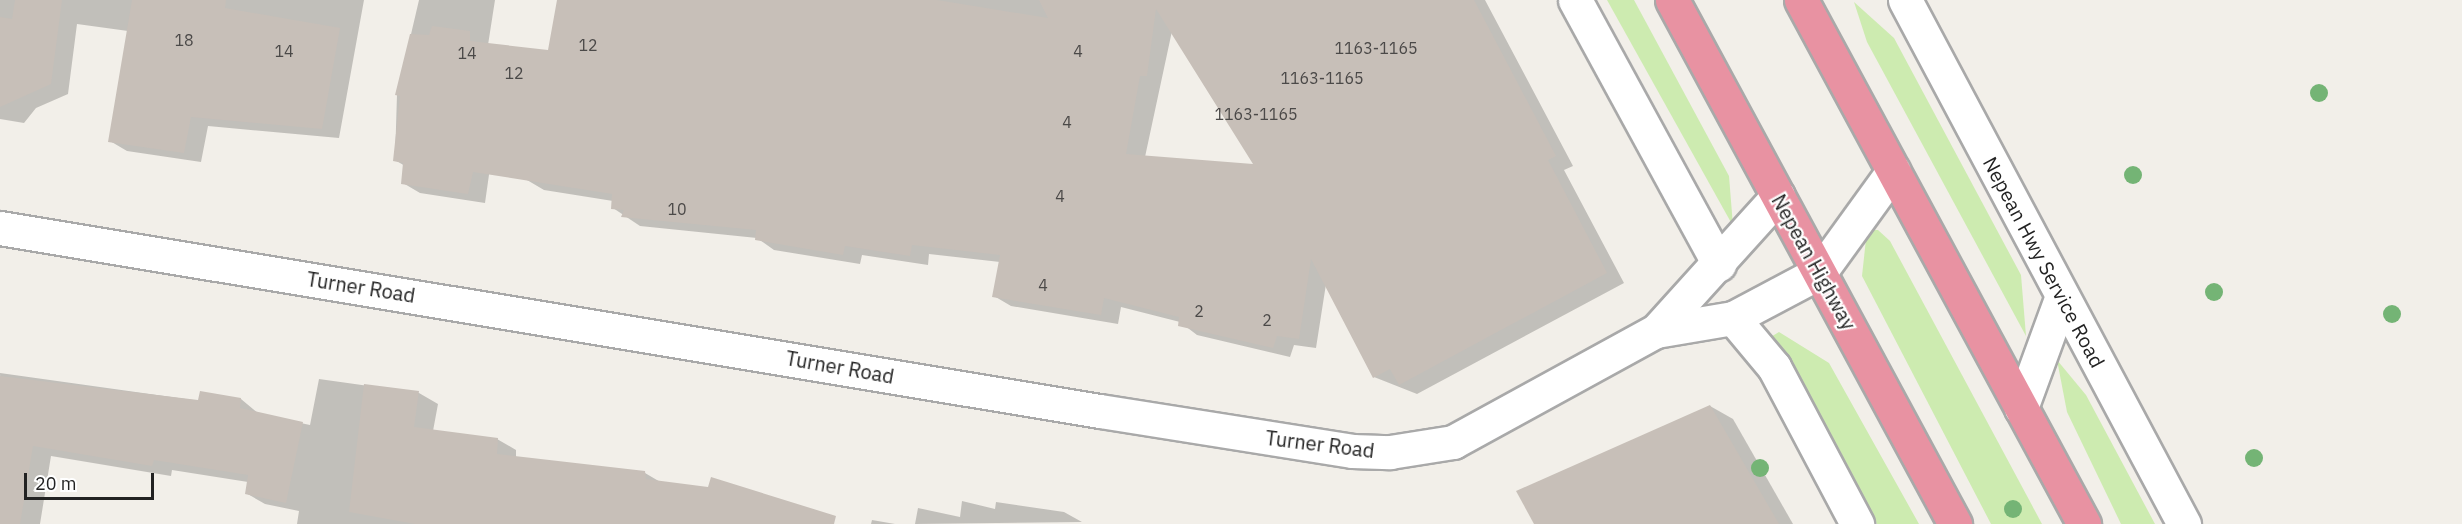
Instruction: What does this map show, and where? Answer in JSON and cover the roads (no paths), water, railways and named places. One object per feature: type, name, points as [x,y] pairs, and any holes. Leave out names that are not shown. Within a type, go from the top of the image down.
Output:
[{"type":"highway","name":"Nepean Highway","points":[[1672,0],[1955,524]]},
{"type":"highway","points":[[1801,0],[2084,524]]},
{"type":"street","points":[[1575,0],[1719,264]]},
{"type":"street","name":"Nepean Hwy Service Road","points":[[1901,1],[2184,524]]},
{"type":"street","name":"Turner Road","points":[[1656,331],[1733,318],[1820,272],[1893,171]]},
{"type":"street","name":"Turner Road","points":[[0,228],[1352,451],[1453,442],[1656,331],[1719,264],[1778,196]]},
{"type":"street","points":[[2021,408],[2062,296]]},
{"type":"street","points":[[1733,318],[1774,367],[1857,524]]}]
